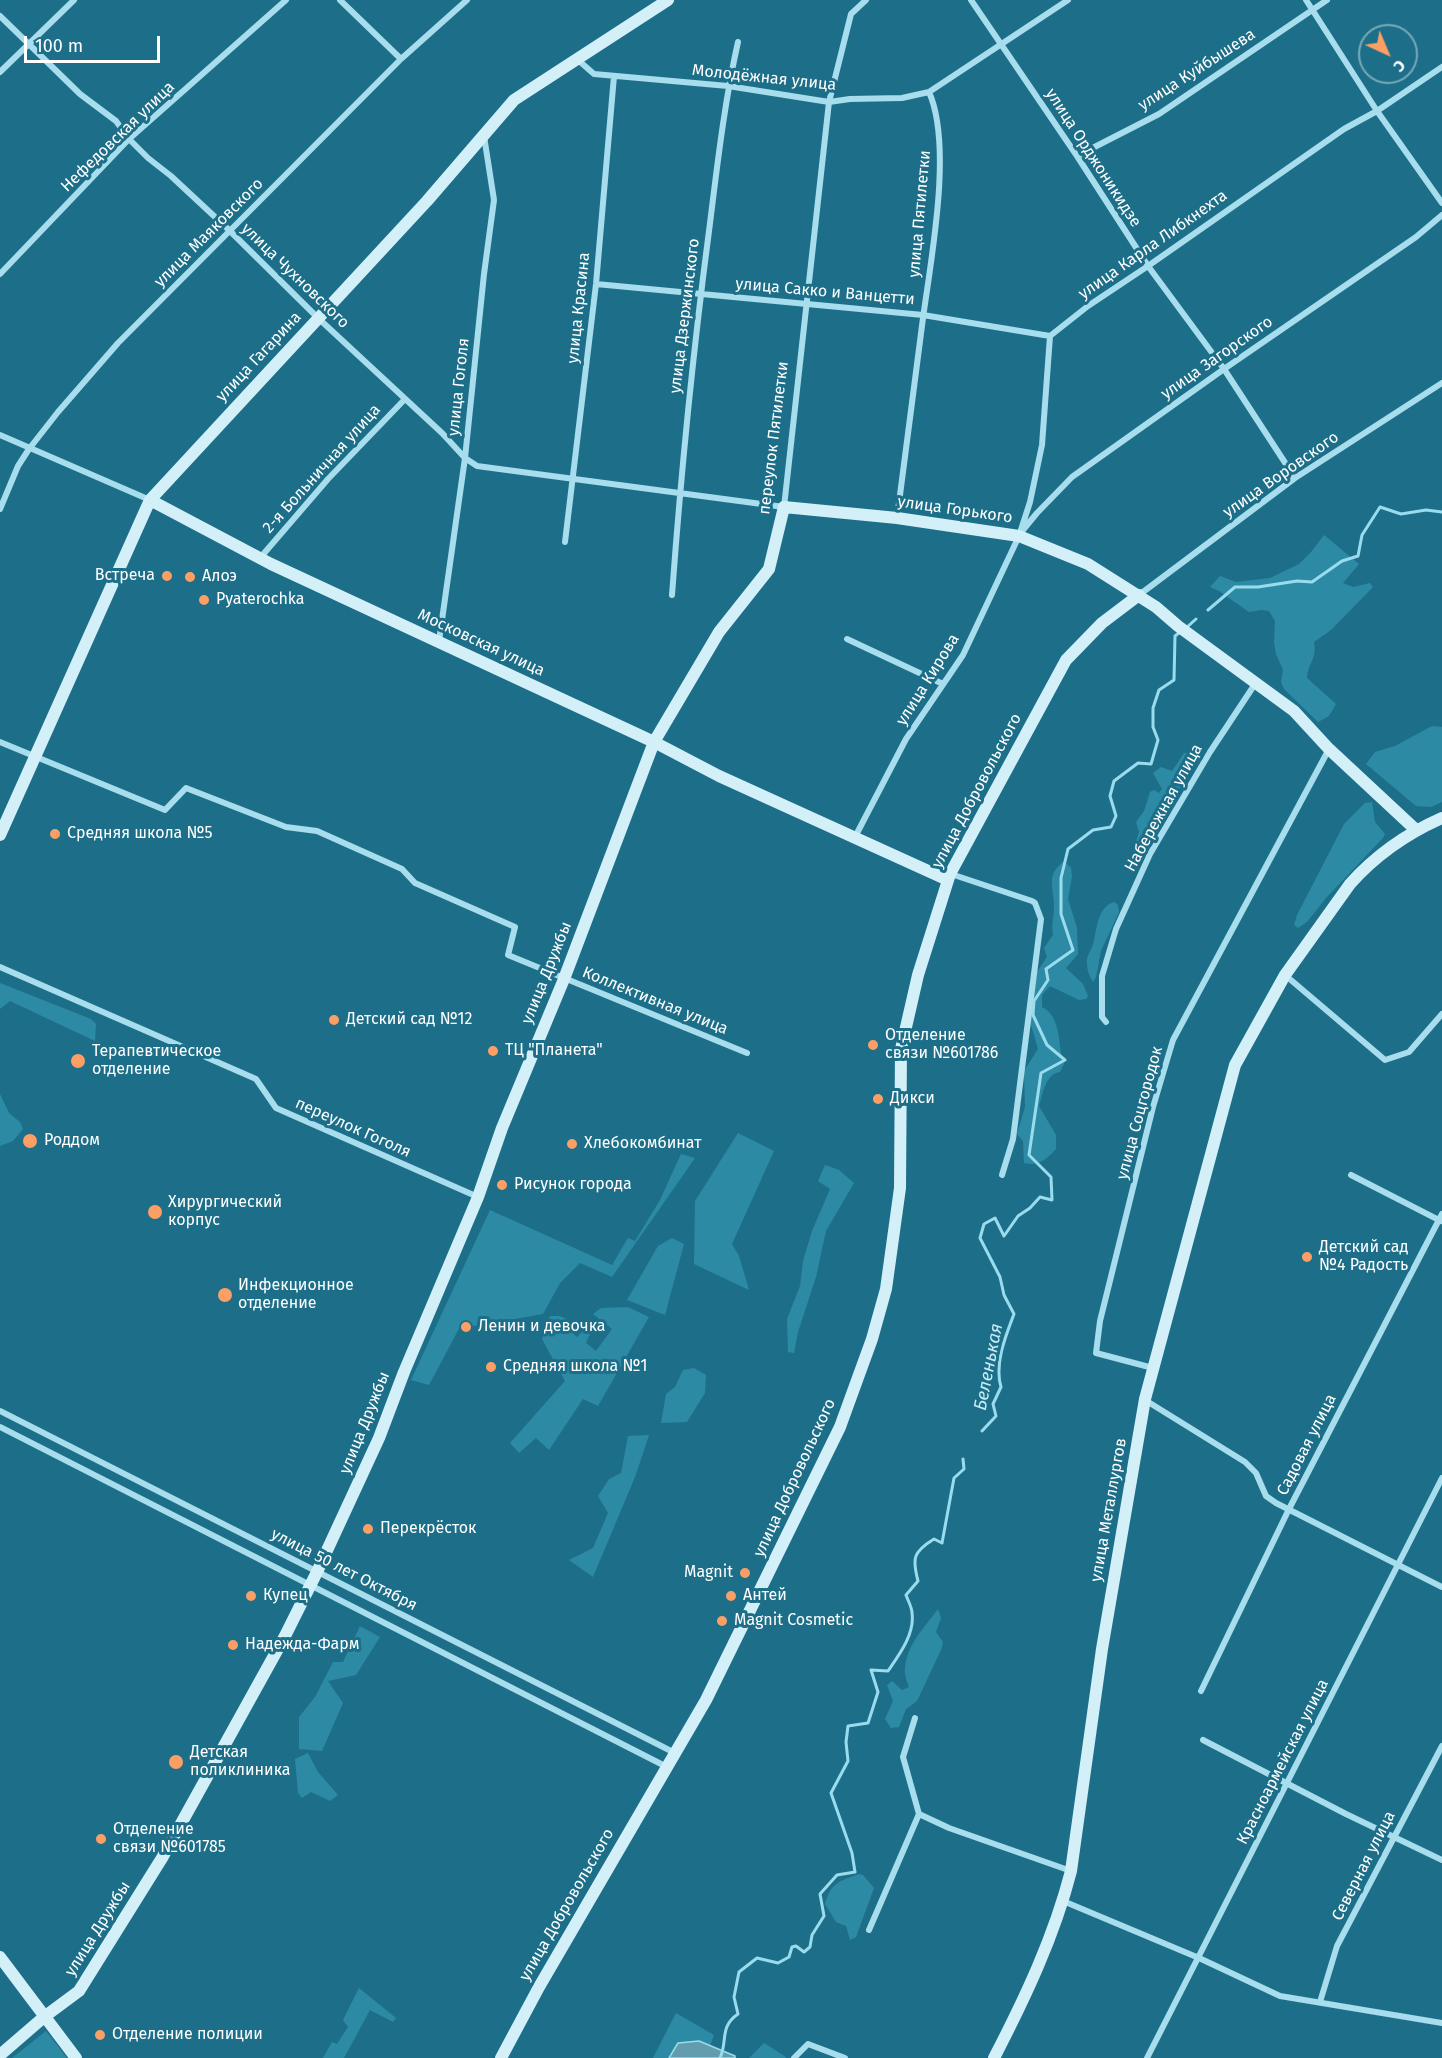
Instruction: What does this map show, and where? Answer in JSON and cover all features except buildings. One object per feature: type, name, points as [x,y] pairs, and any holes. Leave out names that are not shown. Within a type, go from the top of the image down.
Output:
[{"type":"street","points":[[0,72],[74,0]]},
{"type":"street","name":"Нефедовская улица","points":[[0,274],[129,139],[286,0]]},
{"type":"street","points":[[340,0],[401,59]]},
{"type":"street","name":"улица Маяковского","points":[[0,509],[18,466],[29,449],[118,343],[401,59],[467,0]]},
{"type":"street","name":"улица Гагарина","points":[[0,835],[150,500],[427,201],[514,100],[668,0]]},
{"type":"street","name":"переулок Пятилетки","points":[[654,742],[719,632],[769,569],[784,507],[829,102],[851,14],[866,0]]},
{"type":"street","name":"улица Орджоникидзе","points":[[971,0],[1077,156],[1148,266],[1224,369],[1295,478]]},
{"type":"street","name":"Молодёжная улица","points":[[578,60],[594,74],[728,86],[829,102],[850,99],[902,98],[929,92],[1068,0]]},
{"type":"street","points":[[1306,0],[1377,111],[1442,203]]},
{"type":"street","name":"улица Куйбышева","points":[[1077,156],[1159,114],[1327,0]]},
{"type":"street","name":"улица Чухновского","points":[[0,16],[80,94],[116,121],[129,139],[230,230],[318,318],[442,433],[465,458]]},
{"type":"street","name":"улица Дзержинского","points":[[672,595],[679,492],[701,293],[728,86],[738,42]]},
{"type":"street","name":"улица Карла Либкнехта","points":[[1050,336],[1088,306],[1344,129],[1377,111],[1442,68]]},
{"type":"street","name":"улица Красина","points":[[565,542],[596,284],[614,76]]},
{"type":"street","name":"улица Пятилетки","points":[[897,518],[934,240],[940,155],[934,104],[929,92]]},
{"type":"street","name":"улица Гоголя","points":[[440,641],[465,458],[494,200],[483,136]]},
{"type":"street","name":"улица Загорского","points":[[1019,536],[1037,513],[1072,477],[1416,237],[1442,215]]},
{"type":"street","name":"улица Сакко и Ванцетти","points":[[596,284],[923,315],[1050,336]]},
{"type":"street","points":[[1019,536],[1030,502],[1042,445],[1050,336]]},
{"type":"street","name":"улица Воровского","points":[[1139,595],[1295,478],[1442,383]]},
{"type":"street","name":"2-я Больничная улица","points":[[260,558],[328,479],[405,399]]},
{"type":"street","name":"Московская улица","points":[[0,435],[150,500],[260,558],[654,742],[719,776],[949,877]]},
{"type":"street","name":"улица Горького","points":[[465,458],[477,465],[784,507],[897,518],[1019,536],[1088,564],[1139,595],[1294,711],[1329,748],[1416,830]]},
{"type":"street","name":"улица Кирова","points":[[855,837],[906,739],[963,655],[1019,536]]},
{"type":"street","name":"улица Добровольского","points":[[501,2058],[550,1968],[706,1700],[840,1427],[872,1339],[886,1289],[900,1188],[902,1049],[918,975],[949,877],[1066,660],[1102,623],[1139,595]]},
{"type":"street","points":[[847,639],[943,684]]},
{"type":"street","name":"Набережная улица","points":[[1106,1022],[1102,1017],[1102,976],[1116,929],[1150,854],[1210,752],[1256,684]]},
{"type":"street","name":"Коллективная улица","points":[[0,742],[165,810],[186,788],[286,827],[317,831],[402,869],[415,883],[515,927],[508,955],[747,1053]]},
{"type":"street","name":"улица Дружбы","points":[[0,2055],[44,2017],[79,1991],[157,1866],[311,1585],[379,1438],[404,1372],[478,1197],[502,1128],[564,979],[654,742]]},
{"type":"street","name":"улица Соцгородок","points":[[1153,1368],[1096,1353],[1100,1321],[1153,1107],[1173,1040],[1329,748]]},
{"type":"street","name":"улица Металлургов","points":[[994,2058],[1030,1987],[1063,1900],[1071,1871],[1102,1649],[1145,1399],[1235,1065],[1285,975],[1324,917],[1354,879],[1416,830],[1442,818]]},
{"type":"street","points":[[949,877],[1032,901],[1035,903],[1041,920],[1012,1138],[1002,1175]]},
{"type":"street","name":"переулок Гоголя","points":[[0,967],[256,1078],[276,1108],[478,1197]]},
{"type":"street","points":[[1285,975],[1385,1060],[1409,1052],[1442,1014]]},
{"type":"street","points":[[1351,1175],[1441,1218]]},
{"type":"street","name":"Садовая улица","points":[[1201,1691],[1289,1509],[1441,1218]]},
{"type":"street","points":[[1145,1399],[1245,1462],[1256,1473],[1266,1496],[1276,1503],[1442,1587]]},
{"type":"street","name":"улица 50 лет Октября","points":[[0,1411],[675,1753]]},
{"type":"street","name":"улица 50 лет Октября","points":[[0,1427],[667,1767]]},
{"type":"street","name":"Красноармейская улица","points":[[1147,2058],[1442,1478]]},
{"type":"street","points":[[869,1930],[920,1814],[903,1757],[915,1718]]},
{"type":"street","points":[[1203,1740],[1442,1860]]},
{"type":"street","name":"Северная улица","points":[[1320,2002],[1337,1947],[1442,1746]]},
{"type":"street","points":[[920,1814],[950,1828],[1071,1871]]},
{"type":"street","points":[[1063,1900],[1199,1958],[1280,1996],[1442,2023]]},
{"type":"street","points":[[0,1958],[76,2058]]},
{"type":"street","points":[[794,2058],[808,2044],[845,2058]]},
{"type":"shaded area","points":[[1324,535],[1359,564],[1343,583],[1353,587],[1370,583],[1373,587],[1331,630],[1314,642],[1314,653],[1307,678],[1336,704],[1329,716],[1318,722],[1284,689],[1281,682],[1283,670],[1274,642],[1275,621],[1269,611],[1249,612],[1210,587],[1220,576],[1236,582],[1270,578],[1299,564]]},
{"type":"shaded area","points":[[1432,726],[1442,727],[1442,802],[1431,807],[1416,806],[1366,764],[1375,752],[1395,746]]},
{"type":"shaded area","points":[[1192,752],[1195,758],[1193,771],[1183,786],[1171,794],[1159,809],[1157,824],[1141,857],[1134,859],[1131,857],[1139,832],[1136,822],[1144,811],[1150,792],[1154,790],[1159,793],[1162,789],[1153,773],[1161,767],[1172,771],[1184,753]]},
{"type":"shaded area","points":[[1372,802],[1375,822],[1385,834],[1383,838],[1326,898],[1307,922],[1298,928],[1294,925],[1297,915],[1344,824],[1365,803]]},
{"type":"shaded area","points":[[1064,861],[1071,868],[1068,899],[1077,928],[1078,954],[1066,968],[1083,984],[1088,996],[1086,999],[1079,1000],[1050,986],[1042,995],[1042,1007],[1053,1017],[1056,1024],[1064,1064],[1060,1072],[1048,1080],[1039,1106],[1056,1135],[1056,1149],[1042,1161],[1029,1164],[1024,1163],[1023,1141],[1017,1134],[1025,1107],[1024,1071],[1038,1049],[1030,1022],[1037,972],[1047,957],[1044,948],[1053,935],[1052,877]]},
{"type":"shaded area","points":[[1114,902],[1118,905],[1119,912],[1101,951],[1093,982],[1088,971],[1087,958],[1101,914],[1108,905]]},
{"type":"shaded area","points":[[0,983],[91,1019],[96,1024],[95,1041],[10,1001],[0,1009]]},
{"type":"shaded area","points":[[0,1094],[9,1113],[20,1122],[23,1129],[13,1141],[0,1146]]},
{"type":"shaded area","points":[[738,1133],[774,1151],[732,1244],[739,1256],[749,1290],[694,1264],[695,1201]]},
{"type":"shaded area","points":[[681,1154],[695,1158],[612,1277],[580,1263],[560,1283],[543,1314],[474,1326],[462,1323],[429,1385],[411,1380],[490,1210],[612,1265],[628,1238],[635,1241],[660,1200]]},
{"type":"shaded area","points":[[825,1165],[839,1170],[854,1183],[826,1231],[816,1277],[798,1332],[794,1353],[788,1352],[787,1319],[800,1286],[803,1261],[812,1231],[830,1189],[818,1181]]},
{"type":"shaded area","points":[[672,1238],[684,1244],[665,1315],[627,1300],[658,1246]]},
{"type":"shaded area","points":[[628,1307],[649,1317],[598,1406],[583,1399],[549,1450],[536,1438],[519,1453],[510,1443],[565,1381],[542,1339],[550,1316],[560,1316],[577,1324],[570,1331],[577,1337],[584,1330],[590,1334],[586,1343],[596,1351],[612,1329],[593,1314],[601,1308]]},
{"type":"shaded area","points":[[694,1368],[706,1375],[705,1393],[687,1422],[661,1423],[666,1394],[675,1387],[683,1370]]},
{"type":"shaded area","points":[[649,1435],[635,1477],[593,1577],[569,1560],[593,1548],[608,1513],[598,1496],[609,1479],[621,1473],[628,1436]]},
{"type":"shaded area","points":[[938,1609],[941,1618],[936,1632],[943,1642],[941,1650],[917,1701],[906,1709],[899,1727],[891,1728],[885,1719],[893,1701],[887,1685],[892,1681],[902,1690],[909,1687],[905,1670],[906,1659],[917,1636]]},
{"type":"shaded area","points":[[360,1626],[380,1637],[356,1675],[328,1681],[343,1703],[322,1751],[299,1749],[299,1717],[315,1697],[333,1662],[343,1662]]},
{"type":"shaded area","points":[[308,1753],[318,1772],[338,1795],[330,1801],[311,1792],[302,1798],[298,1793],[295,1759]]},
{"type":"shaded area","points":[[859,1874],[863,1875],[874,1888],[856,1937],[850,1940],[846,1926],[836,1922],[825,1904],[830,1891],[837,1883]]},
{"type":"shaded area","points":[[359,1988],[396,2018],[393,2022],[370,2010],[344,2058],[323,2058],[332,2042],[337,2044],[348,2027],[343,2020]]},
{"type":"shaded area","points":[[676,2013],[714,2035],[710,2046],[699,2041],[678,2043],[669,2058],[653,2058]]},
{"type":"shaded area","points":[[46,2031],[67,2058],[12,2058]]},
{"type":"shaded area","points":[[699,2041],[735,2056],[735,2058],[669,2058],[678,2043]]},
{"type":"shaded area","points":[[764,2043],[786,2057],[749,2058]]},
{"type":"waterway","name":"Беленькая","points":[[1208,610],[1235,587],[1258,587],[1297,581],[1312,582],[1342,561],[1358,556],[1362,535],[1380,507],[1401,514],[1426,510],[1442,512]]},
{"type":"waterway","name":"Беленькая","points":[[1186,628],[1196,619]]},
{"type":"waterway","name":"Беленькая","points":[[982,1431],[996,1416],[993,1404],[1001,1387],[1000,1359],[1014,1314],[1004,1295],[1000,1277],[980,1238],[984,1224],[995,1218],[1004,1236],[1018,1216],[1040,1197],[1052,1200],[1051,1177],[1029,1155],[1041,1073],[1065,1060],[1047,1045],[1033,1015],[1034,1001],[1048,980],[1046,969],[1073,950],[1061,914],[1061,878],[1068,849],[1093,830],[1111,827],[1116,816],[1110,796],[1114,781],[1138,763],[1151,764],[1158,740],[1153,727],[1153,708],[1159,690],[1174,680],[1175,636],[1180,632]]},
{"type":"waterway","name":"Беленькая","points":[[720,2058],[728,2024],[738,2014],[734,1997],[739,1972],[757,1958],[778,1963],[789,1957],[792,1947],[796,1946],[804,1952],[810,1947],[812,1935],[824,1916],[820,1894],[837,1875],[855,1872],[852,1853],[831,1793],[848,1761],[846,1742],[848,1726],[868,1723],[878,1692],[871,1670],[888,1671],[909,1636],[912,1613],[906,1595],[918,1581],[915,1567],[916,1556],[934,1539],[942,1543],[954,1478],[964,1469],[963,1459]]},
{"type":"place","name":"Встреча","points":[[167,576]]},
{"type":"place","name":"Алоэ","points":[[190,577]]},
{"type":"place","name":"Pyaterochka","points":[[204,600]]},
{"type":"place","name":"Средняя школа №5","points":[[55,834]]},
{"type":"place","name":"Детский сад №12","points":[[334,1020]]},
{"type":"place","name":"Отделение связи №601786","points":[[873,1045]]},
{"type":"place","name":"ТЦ \"Планета\"","points":[[493,1051]]},
{"type":"place","name":"Терапевтическое отделение","points":[[78,1061]]},
{"type":"place","name":"Дикси","points":[[878,1099]]},
{"type":"place","name":"Роддом","points":[[30,1141]]},
{"type":"place","name":"Хлебокомбинат","points":[[572,1144]]},
{"type":"place","name":"Рисунок города","points":[[502,1185]]},
{"type":"place","name":"Хирургический корпус","points":[[155,1212]]},
{"type":"place","name":"Детский сад №4 Радость","points":[[1307,1257]]},
{"type":"place","name":"Инфекционное отделение","points":[[225,1295]]},
{"type":"place","name":"Ленин и девочка","points":[[466,1327]]},
{"type":"place","name":"Средняя школа №1","points":[[491,1367]]},
{"type":"place","name":"Перекрёсток","points":[[368,1529]]},
{"type":"place","name":"Magnit","points":[[745,1573]]},
{"type":"place","name":"Купец","points":[[251,1596]]},
{"type":"place","name":"Антей","points":[[731,1596]]},
{"type":"place","name":"Magnit Cosmetic","points":[[722,1621]]},
{"type":"place","name":"Надежда-Фарм","points":[[233,1645]]},
{"type":"place","name":"Детская поликлиника","points":[[176,1762]]},
{"type":"place","name":"Отделение связи №601785","points":[[101,1839]]},
{"type":"place","name":"Отделение полиции","points":[[100,2035]]}]
